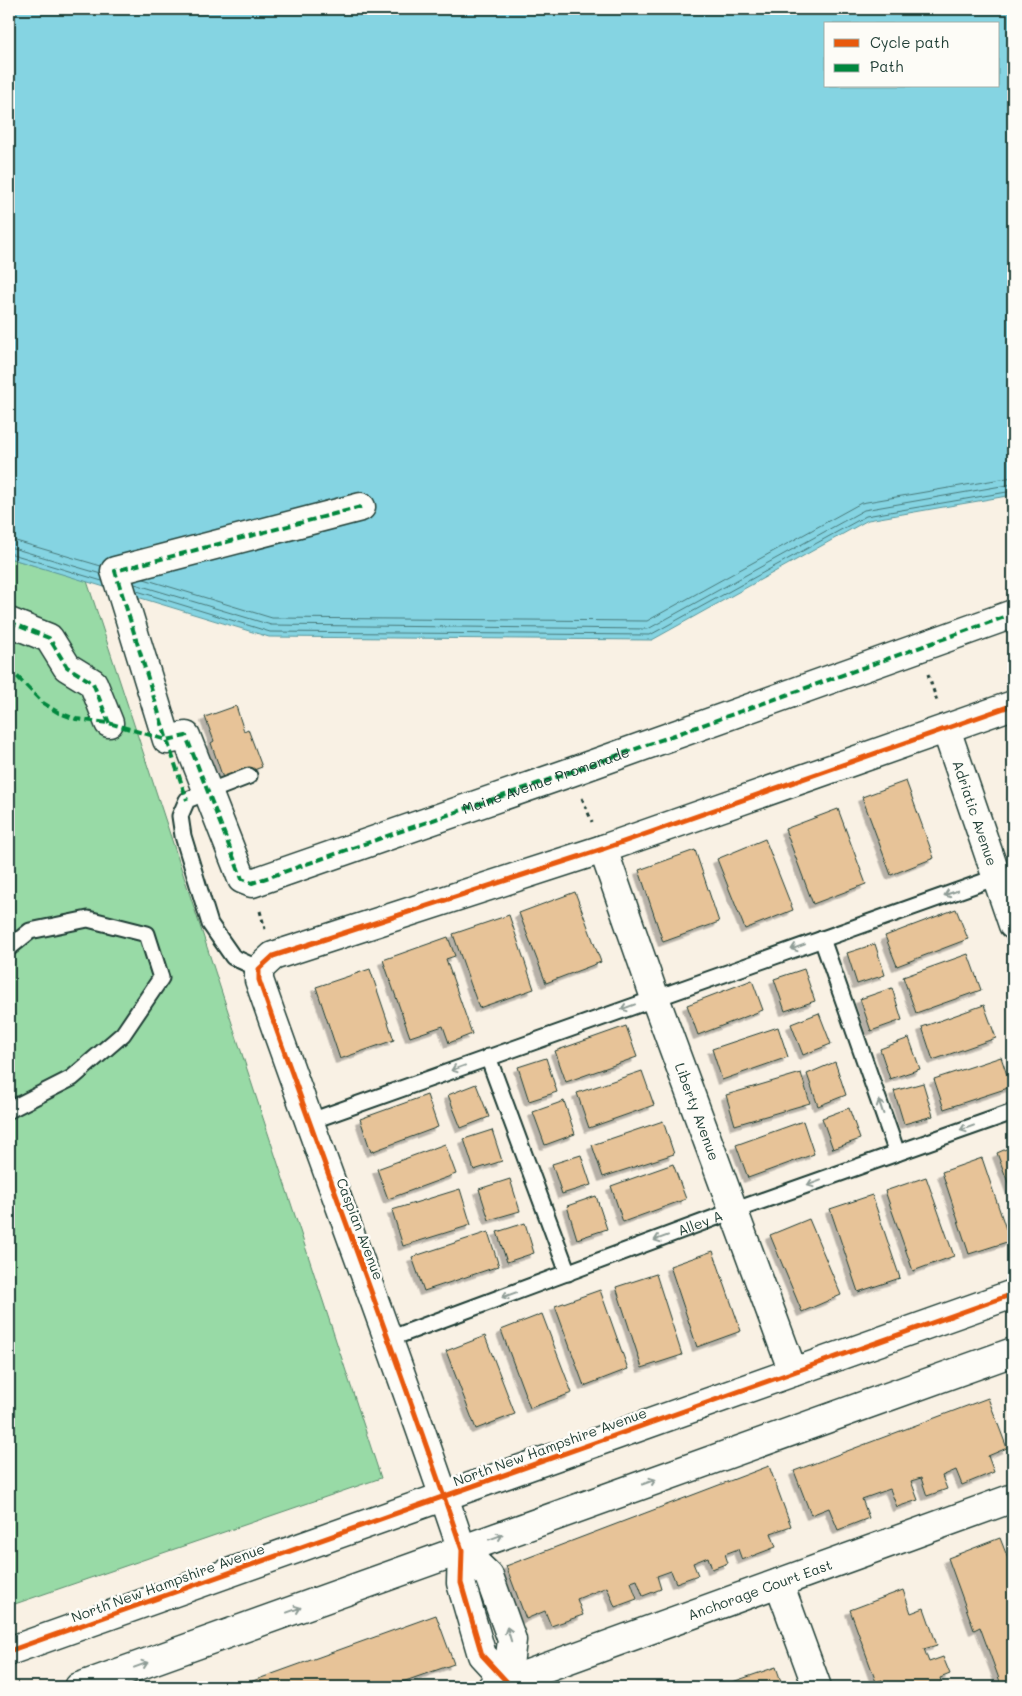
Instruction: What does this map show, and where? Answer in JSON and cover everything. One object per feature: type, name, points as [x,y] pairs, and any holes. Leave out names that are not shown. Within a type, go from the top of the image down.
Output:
[{"type":"street","name":"Maine Avenue Promenade","points":[[361,507],[115,571],[167,740],[186,736],[242,879],[252,883],[571,772],[1013,614]]},
{"type":"street","points":[[9,622],[49,638],[67,667],[93,684],[109,723]]},
{"type":"street","points":[[259,969],[272,956],[603,849],[1013,705]]},
{"type":"street","name":"Adriatic Avenue","points":[[946,729],[1013,925]]},
{"type":"street","name":"Liberty Avenue","points":[[603,849],[655,998],[793,1372]]},
{"type":"street","name":"Caspian Avenue","points":[[259,969],[259,980],[308,1122],[389,1339],[462,1550]]},
{"type":"street","name":"North New Hampshire Avenue","points":[[9,1651],[1013,1294]]},
{"type":"street","points":[[79,1687],[1013,1352]]},
{"type":"street","name":"Anchorage Court East","points":[[503,1685],[1013,1498]]},
{"type":"street","points":[[462,1550],[461,1583],[482,1655],[503,1685]]},
{"type":"street","points":[[779,1583],[817,1687]]},
{"type":"lane","points":[[249,776],[206,791],[187,800],[180,816],[183,836],[210,924],[233,957],[259,969]]},
{"type":"lane","points":[[308,1122],[997,877]]},
{"type":"lane","points":[[9,948],[30,931],[88,919],[147,934],[160,978],[124,1034],[72,1078],[9,1110]]},
{"type":"lane","points":[[822,939],[897,1153]]},
{"type":"lane","points":[[488,1057],[568,1273]]},
{"type":"lane","name":"Alley A","points":[[389,1339],[733,1211],[1013,1112]]},
{"type":"path","points":[[919,648],[946,729]]},
{"type":"path","points":[[571,772],[603,849]]},
{"type":"green space","points":[[9,558],[87,581],[381,1478],[9,1606]]},
{"type":"water","points":[[9,9],[1013,9],[1013,495],[868,520],[652,640],[269,637],[9,558]]},
{"type":"building","points":[[236,706],[244,731],[248,729],[262,767],[224,781],[211,743],[214,741],[205,717]]},
{"type":"building","points":[[906,781],[934,858],[891,875],[862,797]]},
{"type":"building","points":[[838,809],[866,884],[813,904],[785,829]]},
{"type":"building","points":[[765,839],[793,910],[745,929],[717,859]]},
{"type":"building","points":[[695,850],[719,922],[663,942],[639,870]]},
{"type":"building","points":[[575,892],[601,962],[546,983],[519,913]]},
{"type":"building","points":[[956,909],[968,939],[897,966],[885,936]]},
{"type":"building","points":[[509,915],[534,989],[479,1008],[453,934]]},
{"type":"building","points":[[448,937],[455,956],[446,959],[472,1034],[449,1043],[443,1026],[410,1037],[383,960]]},
{"type":"building","points":[[875,944],[885,975],[857,984],[847,953]]},
{"type":"building","points":[[968,954],[981,990],[916,1013],[903,977]]},
{"type":"building","points":[[370,969],[394,1040],[340,1059],[316,987]]},
{"type":"building","points":[[804,969],[815,1001],[785,1011],[774,979]]},
{"type":"building","points":[[752,980],[763,1010],[698,1035],[687,1005]]},
{"type":"building","points":[[892,988],[902,1020],[871,1031],[860,999]]},
{"type":"building","points":[[984,1005],[996,1038],[933,1060],[922,1027]]},
{"type":"building","points":[[819,1013],[831,1044],[803,1055],[791,1024]]},
{"type":"building","points":[[626,1026],[637,1057],[566,1082],[555,1051]]},
{"type":"building","points":[[778,1027],[788,1057],[722,1080],[712,1049]]},
{"type":"building","points":[[909,1038],[920,1069],[890,1079],[880,1049]]},
{"type":"building","points":[[1001,1057],[1011,1087],[944,1109],[934,1079]]},
{"type":"building","points":[[546,1058],[557,1092],[529,1101],[518,1067]]},
{"type":"building","points":[[835,1062],[846,1095],[818,1106],[807,1074]]},
{"type":"building","points":[[642,1071],[654,1105],[589,1128],[577,1093]]},
{"type":"building","points":[[801,1073],[810,1103],[735,1125],[726,1095]]},
{"type":"building","points":[[923,1083],[933,1116],[904,1124],[894,1091]]},
{"type":"building","points":[[476,1084],[489,1117],[461,1128],[448,1095]]},
{"type":"building","points":[[427,1095],[438,1127],[371,1152],[360,1119]]},
{"type":"building","points":[[564,1101],[575,1134],[545,1145],[533,1112]]},
{"type":"building","points":[[849,1108],[860,1139],[833,1149],[822,1118]]},
{"type":"building","points":[[663,1121],[674,1154],[603,1177],[592,1145]]},
{"type":"building","points":[[803,1121],[814,1154],[748,1178],[736,1145]]},
{"type":"building","points":[[492,1130],[502,1161],[474,1170],[464,1139]]},
{"type":"building","points":[[445,1144],[456,1174],[388,1199],[377,1169]]},
{"type":"building","points":[[1013,1146],[1013,1196],[997,1153]]},
{"type":"building","points":[[581,1155],[591,1185],[562,1194],[552,1164]]},
{"type":"building","points":[[982,1158],[1010,1241],[969,1254],[942,1172]]},
{"type":"building","points":[[673,1164],[686,1199],[623,1222],[611,1186]]},
{"type":"building","points":[[926,1177],[954,1256],[913,1271],[885,1191]]},
{"type":"building","points":[[510,1179],[520,1211],[489,1220],[479,1189]]},
{"type":"building","points":[[460,1189],[471,1225],[403,1246],[392,1210]]},
{"type":"building","points":[[872,1195],[900,1278],[858,1292],[830,1209]]},
{"type":"building","points":[[596,1196],[607,1229],[577,1239],[567,1206]]},
{"type":"building","points":[[809,1219],[841,1295],[802,1312],[770,1235]]},
{"type":"building","points":[[525,1223],[534,1253],[507,1262],[497,1232]]},
{"type":"building","points":[[488,1232],[499,1266],[424,1291],[412,1257]]},
{"type":"building","points":[[713,1251],[741,1331],[697,1347],[670,1266]]},
{"type":"building","points":[[656,1274],[682,1355],[642,1368],[616,1287]]},
{"type":"building","points":[[600,1290],[628,1369],[584,1386],[555,1306]]},
{"type":"building","points":[[542,1314],[572,1393],[530,1408],[501,1330]]},
{"type":"building","points":[[485,1336],[515,1414],[476,1429],[446,1351]]},
{"type":"building","points":[[988,1398],[1007,1448],[988,1456],[994,1472],[962,1485],[956,1470],[942,1476],[947,1489],[927,1496],[921,1478],[911,1481],[918,1500],[897,1507],[890,1489],[862,1499],[869,1518],[838,1530],[829,1508],[811,1515],[794,1471]]},
{"type":"building","points":[[769,1466],[791,1526],[771,1533],[776,1547],[742,1560],[738,1549],[725,1554],[728,1563],[712,1569],[708,1557],[693,1563],[698,1575],[676,1583],[671,1571],[657,1576],[661,1589],[643,1596],[637,1580],[631,1582],[637,1599],[615,1607],[607,1587],[577,1599],[583,1615],[551,1626],[545,1611],[526,1619],[506,1566]]},
{"type":"building","points":[[1000,1538],[1009,1561],[1013,1559],[1013,1687],[1002,1687],[980,1627],[974,1630],[948,1558]]},
{"type":"building","points":[[903,1590],[911,1613],[924,1608],[937,1645],[924,1649],[929,1662],[943,1657],[950,1674],[940,1678],[943,1687],[885,1687],[882,1680],[876,1682],[850,1610]]},
{"type":"building","points":[[436,1615],[454,1664],[388,1687],[236,1687]]},
{"type":"building","points":[[776,1667],[783,1687],[718,1687]]},
{"type":"marked path","points":[[361,507],[115,571],[167,740],[186,736],[242,879],[252,883],[571,772],[1013,614]]},
{"type":"marked path","points":[[9,622],[49,638],[67,667],[93,683],[109,723]]},
{"type":"marked path","points":[[9,668],[43,703],[59,713],[76,719],[109,723],[167,740],[187,800]]},
{"type":"cycle path","points":[[509,1687],[507,1682],[482,1655],[461,1583],[462,1550],[413,1407],[259,980],[259,969],[273,956],[603,849],[1013,705]]},
{"type":"cycle path","points":[[9,1651],[1013,1294]]}]
